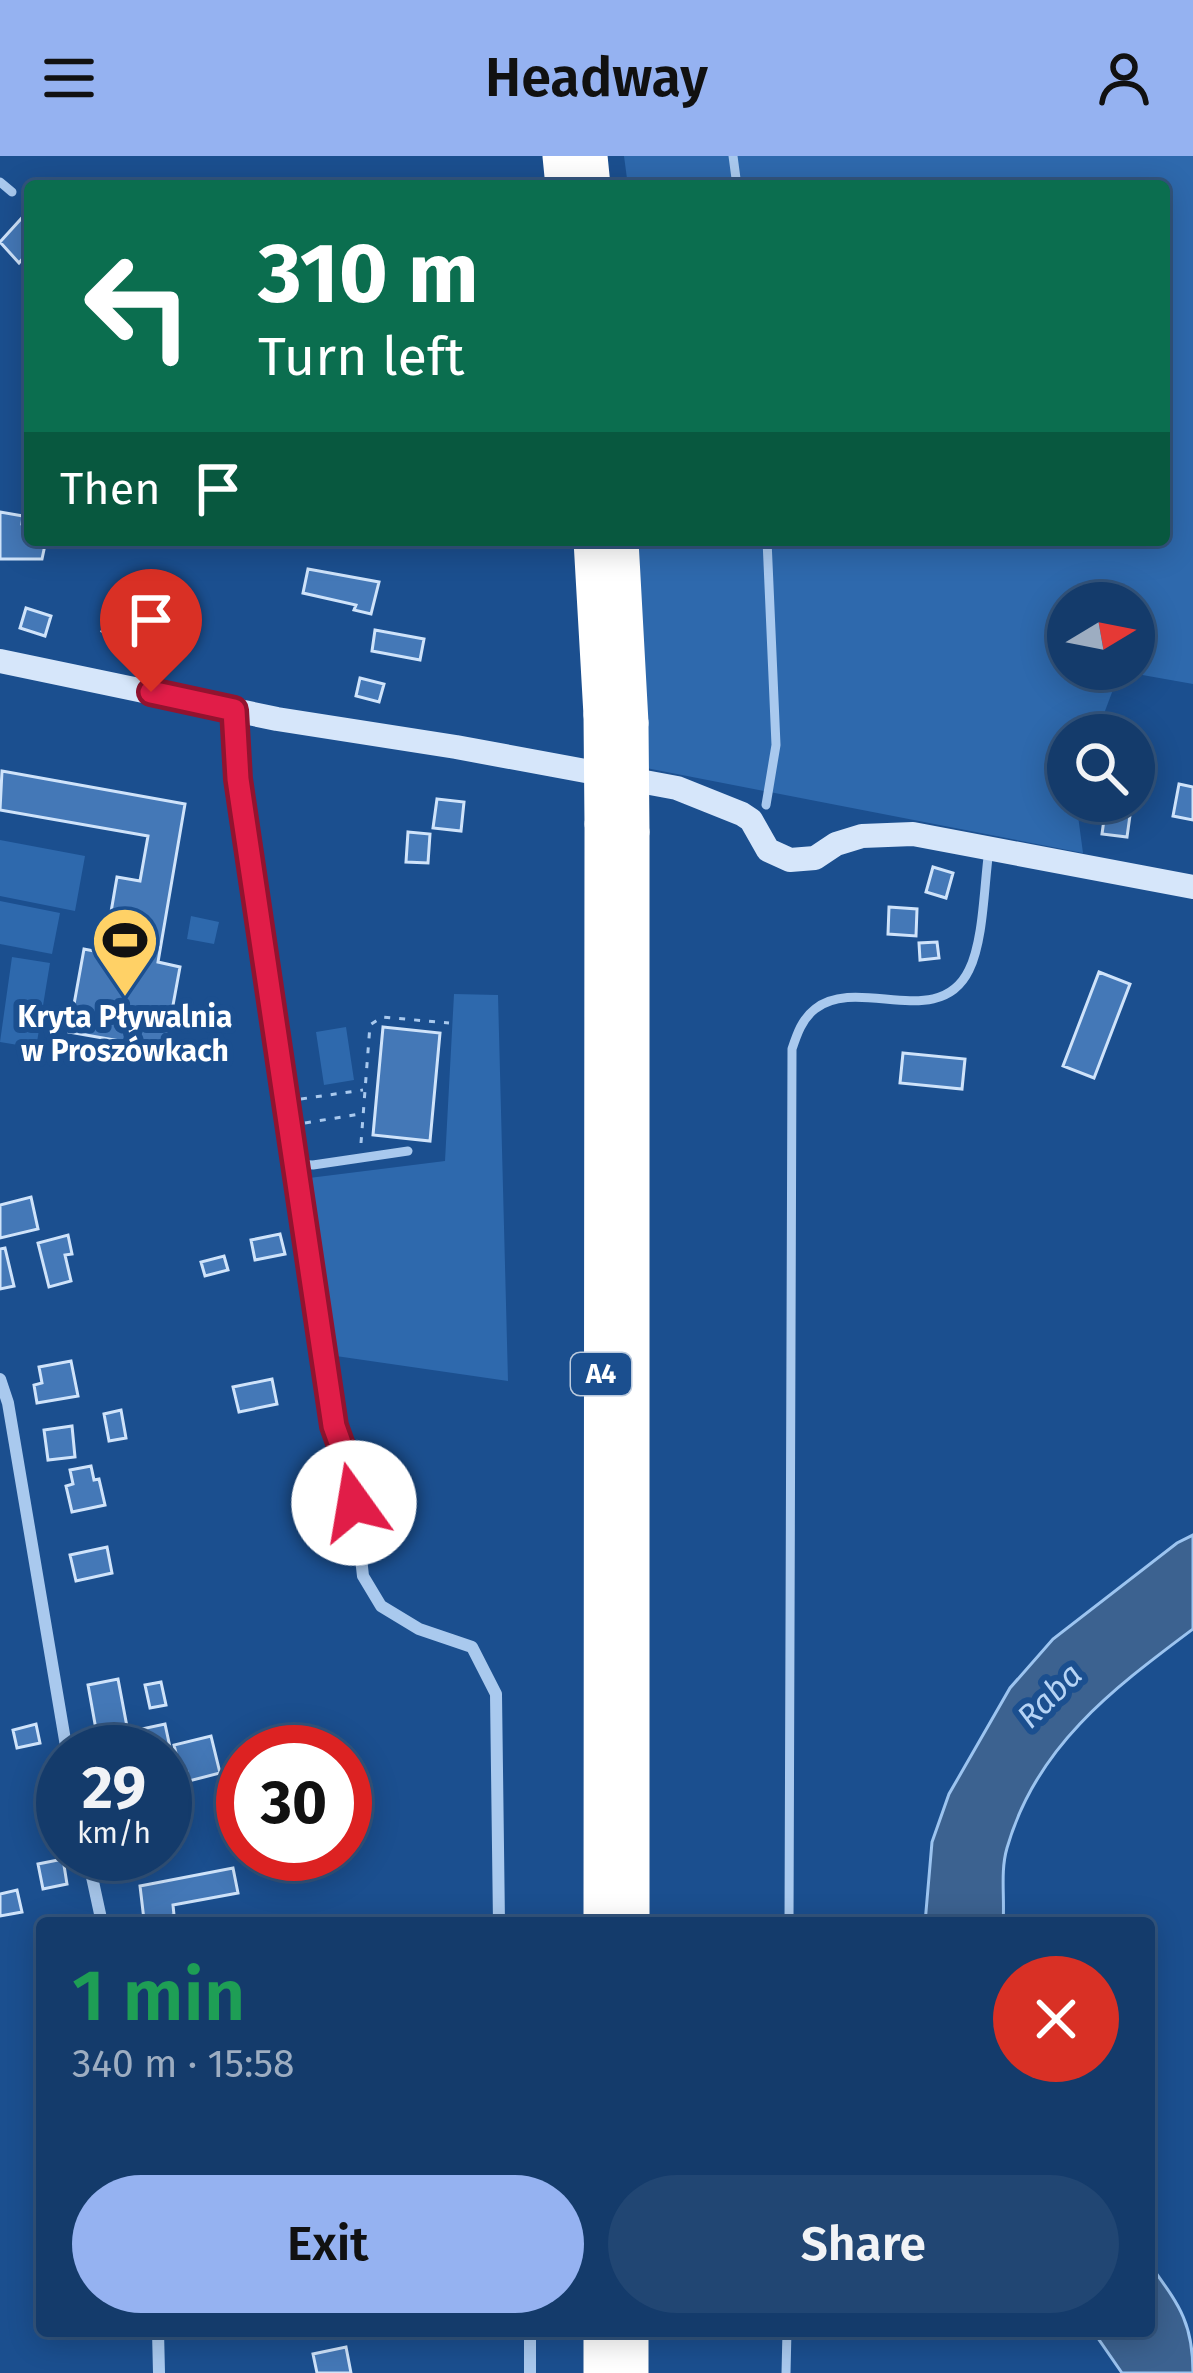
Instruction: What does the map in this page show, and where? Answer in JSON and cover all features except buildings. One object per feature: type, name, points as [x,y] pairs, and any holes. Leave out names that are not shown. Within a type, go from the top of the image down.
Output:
[{"type":"highway","name":"A4","points":[[591,546],[616,719]]},
{"type":"highway","name":"A4","points":[[622,546],[616,719],[633,1917]]},
{"type":"highway","name":"A4","points":[[600,1917],[617,828]]},
{"type":"highway","points":[[599,2373],[600,2337]]},
{"type":"highway","points":[[632,2337],[632,2373]]},
{"type":"main road","points":[[0,661],[234,710],[677,788],[742,814],[751,820],[768,850],[790,860],[815,858],[836,844],[862,836],[913,834],[1193,887]]},
{"type":"street","points":[[297,1179],[334,1426],[352,1476],[363,1576],[382,1606],[419,1629],[472,1647],[496,1694],[499,1917]]},
{"type":"street","points":[[0,1379],[8,1403],[62,1725]]},
{"type":"street","points":[[93,1881],[101,1917]]},
{"type":"street","points":[[158,2337],[160,2373]]},
{"type":"street","points":[[530,2337],[530,2373]]},
{"type":"lane","points":[[0,182],[12,192]]},
{"type":"lane","points":[[766,546],[776,745],[766,806]]},
{"type":"lane","points":[[234,710],[238,779],[297,1179]]},
{"type":"lane","points":[[788,1917],[792,1049],[801,1024],[825,1002],[915,1001],[951,993],[973,958],[989,849]]},
{"type":"lane","points":[[295,1164],[408,1151]]},
{"type":"lane","points":[[786,2373],[787,2337]]},
{"type":"path","points":[[363,1156],[370,1024],[382,1017],[449,1024]]},
{"type":"path","points":[[286,1101],[364,1090]]},
{"type":"path","points":[[289,1125],[362,1114]]},
{"type":"shaded area","points":[[624,156],[1193,156],[1193,684],[1155,677],[1155,582],[1047,582],[1047,690],[1113,690],[1104,714],[1047,714],[1047,822],[1079,822],[1083,853],[646,768],[639,546],[1170,546],[1170,180],[627,180]]},
{"type":"shaded area","points":[[0,840],[85,856],[75,911],[0,896]]},
{"type":"shaded area","points":[[0,901],[60,913],[52,954],[0,944]]},
{"type":"shaded area","points":[[191,916],[219,922],[214,944],[187,939]]},
{"type":"shaded area","points":[[12,957],[50,963],[36,1048],[0,1042]]},
{"type":"shaded area","points":[[454,994],[498,995],[508,1381],[329,1355],[301,1179],[445,1161]]},
{"type":"shaded area","points":[[346,1027],[354,1080],[324,1085],[316,1032]]},
{"type":"water","name":"Raba","points":[[1193,1535],[1193,1629],[1081,1723],[1037,1779],[1007,1848],[1003,1917],[926,1917],[932,1842],[949,1794],[1010,1688],[1053,1639]]},
{"type":"water","points":[[1155,2272],[1182,2314],[1193,2373],[1122,2373],[1097,2337],[1155,2337]]},
{"type":"place","name":"Kryta Pływalnia w Proszówkach","points":[[125,999]]},
{"type":"route","points":[[151,692],[234,710],[238,779],[298,1195],[334,1426],[352,1476],[354,1503]]}]
